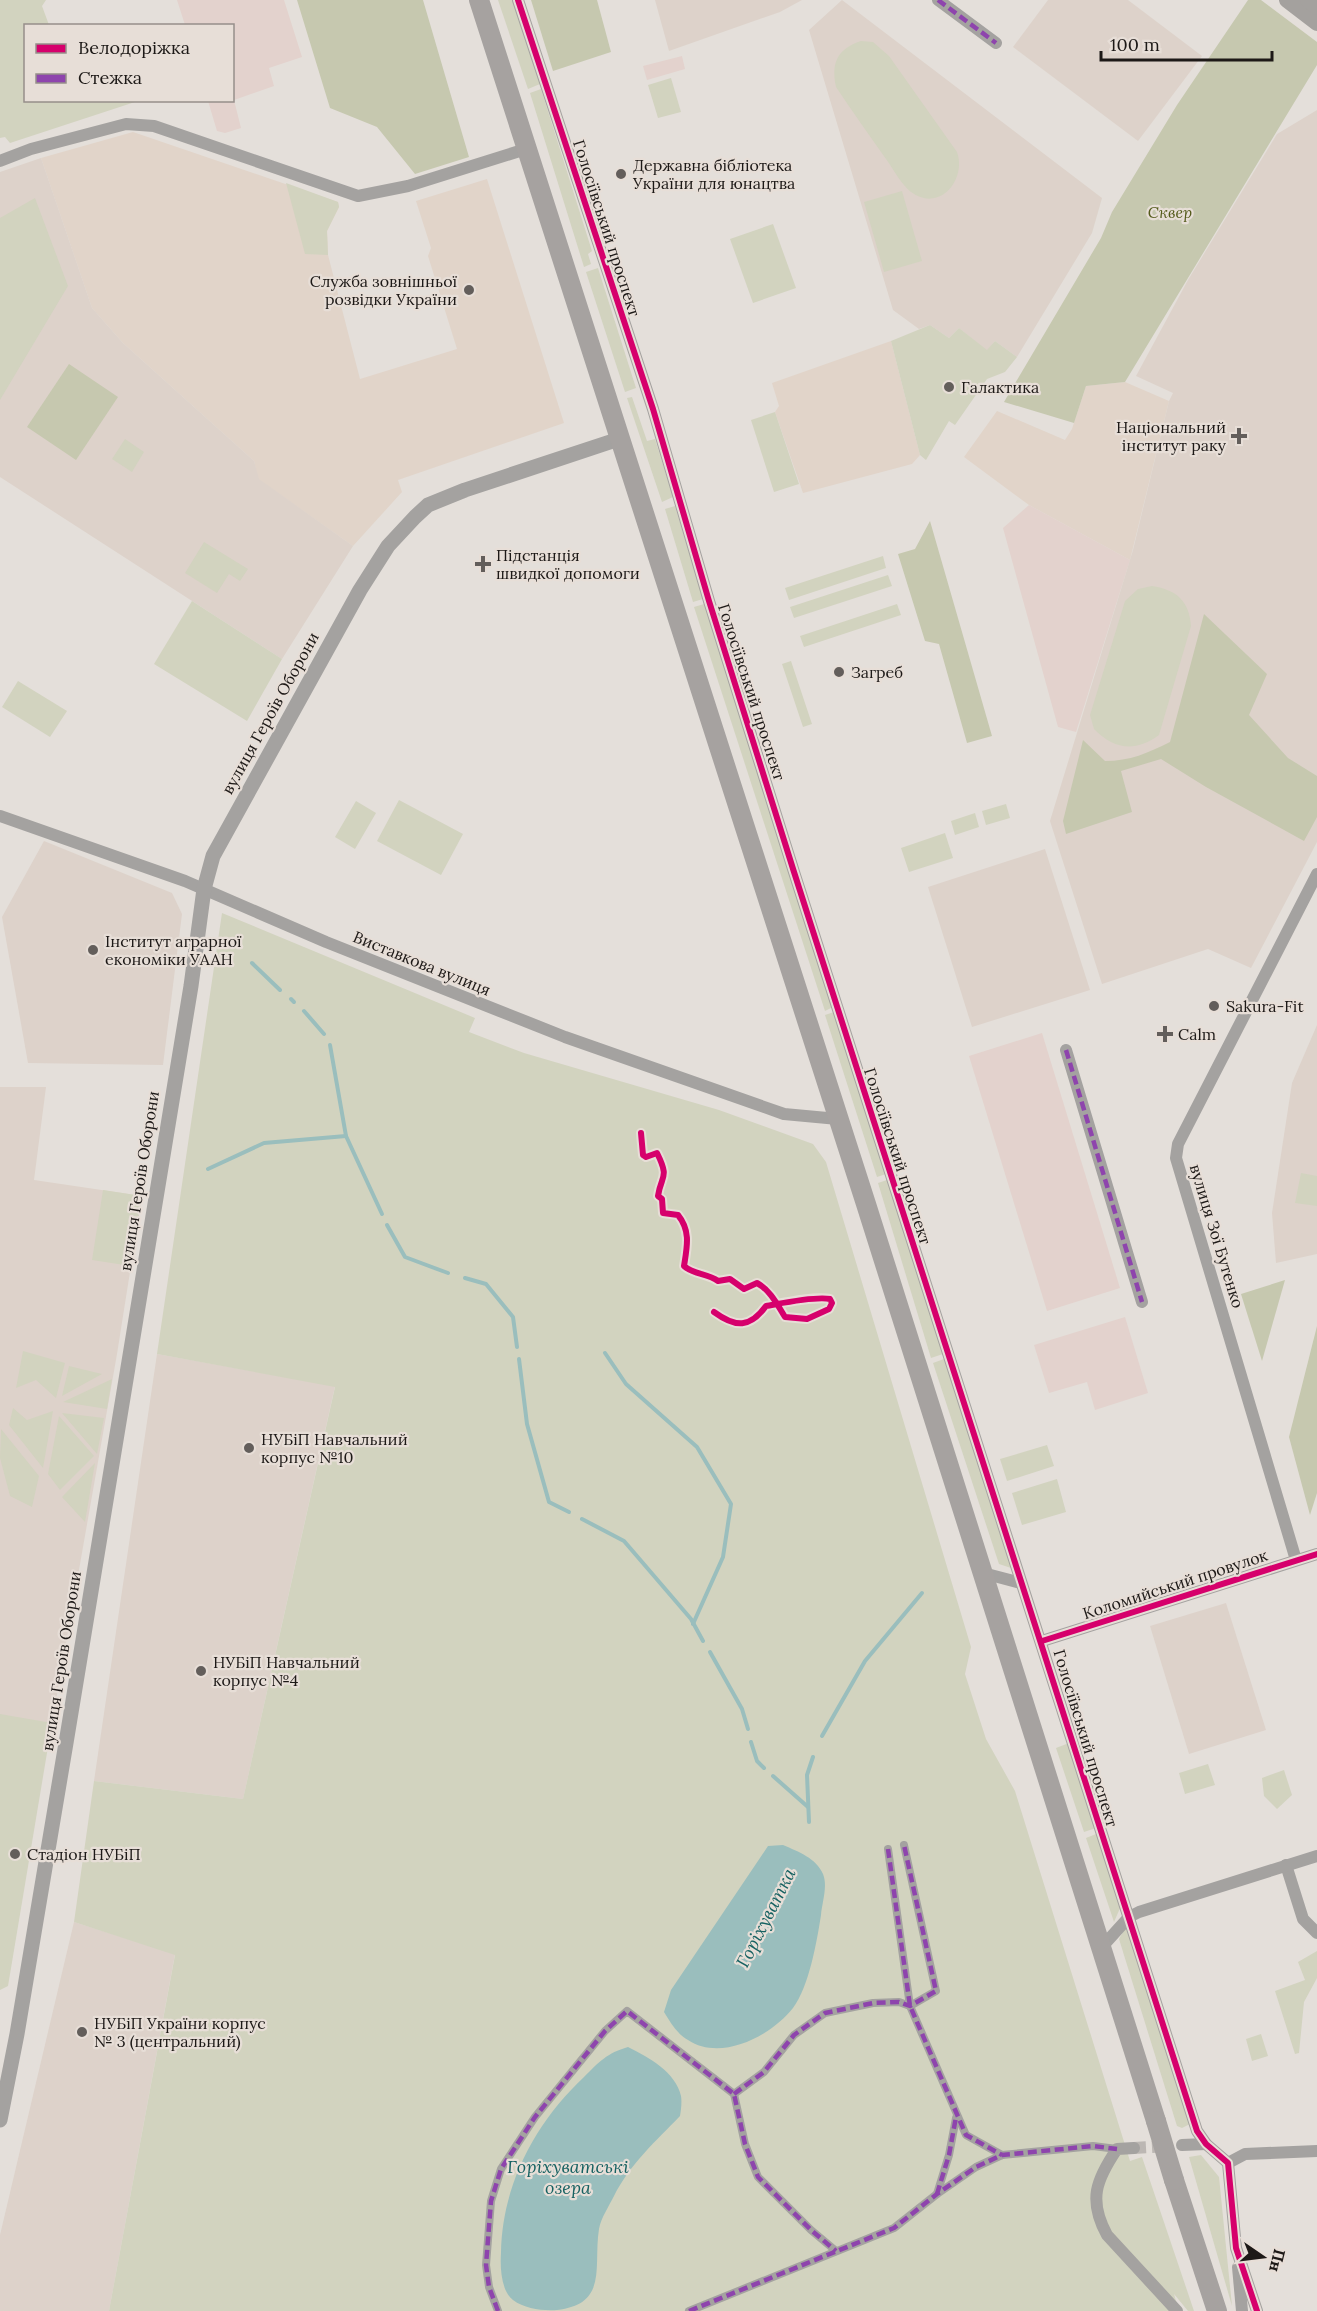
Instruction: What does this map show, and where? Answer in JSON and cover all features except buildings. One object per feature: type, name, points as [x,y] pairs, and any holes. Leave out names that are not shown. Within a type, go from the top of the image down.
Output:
[{"type":"highway","points":[[479,0],[1217,2311]]},
{"type":"main road","points":[[1287,0],[1317,23]]},
{"type":"main road","points":[[1308,0],[1317,7]]},
{"type":"street","name":"Голосіївський проспект","points":[[518,0],[653,409],[712,612],[1197,2130],[1206,2144],[1228,2163]]},
{"type":"street","points":[[938,0],[996,43]]},
{"type":"street","points":[[0,161],[32,149],[126,124],[154,126],[358,196],[408,186],[526,149]]},
{"type":"street","name":"вулиця Героїв Оборони","points":[[0,2120],[4,2083],[68,1731],[191,986],[204,889],[213,856],[354,599],[388,546],[415,517],[428,505],[465,490],[620,439]]},
{"type":"street","name":"Виставкова вулиця","points":[[0,816],[204,889],[459,997],[565,1037],[784,1114],[838,1119]]},
{"type":"street","name":"вулиця Зої Бутенко","points":[[1296,1560],[1176,1158],[1178,1143],[1317,874]]},
{"type":"street","points":[[1066,1050],[1142,1302]]},
{"type":"street","name":"Коломийський провулок","points":[[1042,1641],[1317,1554]]},
{"type":"street","points":[[983,1573],[1021,1583]]},
{"type":"street","points":[[734,2094],[764,2072],[794,2035],[825,2013],[873,2002],[899,2002],[910,2006],[936,1991],[904,1845]]},
{"type":"street","points":[[888,1849],[910,2006],[956,2117],[966,2135],[1002,2155]]},
{"type":"street","points":[[1101,1948],[1129,1917],[1317,1856]]},
{"type":"street","points":[[1286,1865],[1303,1919],[1317,1933]]},
{"type":"street","points":[[498,2311],[489,2287],[486,2265],[491,2201],[501,2169],[535,2117],[605,2031],[627,2011],[734,2094],[745,2144],[758,2177],[811,2230],[836,2251]]},
{"type":"street","points":[[937,2194],[949,2155],[956,2117]]},
{"type":"street","points":[[1182,2145],[1206,2144]]},
{"type":"street","points":[[689,2311],[894,2228],[976,2167],[1002,2155],[1093,2146],[1117,2149],[1134,2148]]},
{"type":"street","points":[[1117,2149],[1100,2175],[1096,2204],[1099,2220],[1107,2235],[1177,2311]]},
{"type":"street","points":[[1242,2311],[1228,2163],[1245,2154],[1317,2151]]},
{"type":"street","points":[[1236,2248],[1257,2311]]},
{"type":"shaded area","points":[[177,0],[284,0],[302,57],[269,68],[274,86],[234,100],[234,24],[185,24]]},
{"type":"shaded area","points":[[655,0],[802,0],[780,12],[669,51]]},
{"type":"shaded area","points":[[842,0],[1102,198],[1092,233],[1017,357],[995,341],[987,351],[959,328],[949,338],[930,325],[919,329],[893,310],[809,30]]},
{"type":"shaded area","points":[[1048,0],[1128,0],[1202,56],[1138,141],[1013,47]]},
{"type":"shaded area","points":[[682,56],[685,69],[647,80],[643,66]]},
{"type":"shaded area","points":[[234,100],[241,128],[225,133],[217,131],[208,102],[234,102]]},
{"type":"shaded area","points":[[1317,110],[1317,842],[1251,968],[1208,949],[1102,984],[1050,821],[1133,550],[1169,401],[1173,393],[1136,376],[1188,280],[1277,134]]},
{"type":"shaded area","points":[[133,132],[338,202],[339,207],[327,231],[328,255],[360,379],[457,349],[428,256],[431,248],[416,201],[487,179],[564,423],[398,480],[402,492],[353,546],[258,479],[254,461],[123,343],[92,308],[41,158]]},
{"type":"shaded area","points":[[41,158],[92,308],[123,343],[254,461],[259,479],[353,546],[282,659],[0,477],[0,172]]},
{"type":"shaded area","points":[[891,341],[920,455],[912,464],[803,493],[775,412],[779,406],[772,383]]},
{"type":"shaded area","points":[[1125,382],[1169,401],[1130,560],[1029,505],[964,457],[997,411],[1065,440],[1072,429],[1086,386]]},
{"type":"shaded area","points":[[1029,505],[1130,560],[1076,732],[1058,727],[1003,528]]},
{"type":"shaded area","name":"Інститут аграрної економіки УААН","points":[[44,841],[172,893],[182,914],[163,1065],[28,1063],[2,917]]},
{"type":"shaded area","points":[[1045,849],[1090,990],[972,1027],[928,887]]},
{"type":"shaded area","points":[[1317,1025],[1317,1254],[1276,1263],[1272,1213],[1292,1083]]},
{"type":"shaded area","points":[[1042,1033],[1120,1288],[1047,1311],[969,1056]]},
{"type":"shaded area","points":[[0,1087],[46,1087],[34,1180],[142,1196],[117,1354],[52,1723],[0,1990]]},
{"type":"shaded area","points":[[1125,1317],[1148,1393],[1095,1410],[1087,1382],[1049,1393],[1034,1345]]},
{"type":"shaded area","points":[[157,1354],[335,1386],[243,1799],[94,1781]]},
{"type":"shaded area","points":[[1226,1603],[1266,1730],[1189,1754],[1150,1626]]},
{"type":"shaded area","points":[[74,1922],[175,1954],[109,2311],[0,2311],[0,2235]]},
{"type":"green space","points":[[0,0],[46,0],[42,6],[49,24],[24,24],[24,102],[135,102],[10,143],[5,137],[0,138]]},
{"type":"green space","points":[[297,0],[423,0],[469,157],[415,174],[377,127],[330,108]]},
{"type":"green space","points":[[498,0],[513,0],[540,84],[528,89]]},
{"type":"green space","points":[[531,0],[597,0],[611,52],[553,71]]},
{"type":"green space","name":"Сквер","points":[[1248,0],[1261,0],[1317,42],[1317,65],[1125,382],[1086,386],[1074,423],[1004,402],[1101,238],[1112,212],[1177,105]]},
{"type":"green space","points":[[861,41],[873,42],[889,56],[957,152],[958,173],[948,190],[940,196],[931,199],[921,197],[907,189],[836,87],[834,71],[838,58],[846,48]]},
{"type":"green space","points":[[671,78],[681,112],[658,118],[648,85]]},
{"type":"green space","points":[[541,89],[592,251],[588,254],[591,264],[584,267],[530,93]]},
{"type":"green space","points":[[286,183],[338,202],[339,207],[327,231],[328,255],[305,254]]},
{"type":"green space","points":[[902,191],[922,261],[884,272],[864,202]]},
{"type":"green space","points":[[35,198],[68,286],[0,400],[0,218]]},
{"type":"green space","points":[[773,224],[796,288],[753,303],[730,239]]},
{"type":"green space","points":[[598,268],[636,388],[625,392],[586,272]]},
{"type":"green space","points":[[930,325],[949,338],[959,328],[987,350],[995,341],[1017,357],[1005,372],[987,379],[955,425],[949,421],[926,460],[920,455],[891,341]]},
{"type":"green space","points":[[69,364],[118,397],[76,460],[27,427]]},
{"type":"green space","points":[[632,397],[647,441],[655,439],[673,497],[662,502],[627,398]]},
{"type":"green space","points":[[775,412],[799,484],[774,492],[751,420]]},
{"type":"green space","points":[[125,439],[144,452],[132,472],[112,459]]},
{"type":"green space","points":[[675,506],[703,599],[693,602],[665,509]]},
{"type":"green space","points":[[930,521],[992,736],[967,743],[939,644],[925,641],[898,554],[915,549]]},
{"type":"green space","points":[[204,542],[248,569],[240,581],[229,574],[217,593],[185,573]]},
{"type":"green space","points":[[883,556],[886,568],[789,600],[785,588]]},
{"type":"green space","points":[[888,575],[892,586],[794,618],[790,607]]},
{"type":"green space","points":[[1152,586],[1168,590],[1180,598],[1188,610],[1191,626],[1159,735],[1134,746],[1117,745],[1094,729],[1090,715],[1125,601],[1138,589]]},
{"type":"green space","points":[[192,601],[282,659],[247,721],[154,664]]},
{"type":"green space","points":[[704,604],[833,1007],[825,1011],[694,607]]},
{"type":"green space","points":[[897,604],[901,615],[804,647],[800,636]]},
{"type":"green space","points":[[1204,614],[1267,674],[1249,715],[1288,758],[1317,776],[1317,817],[1304,841],[1206,787],[1161,759],[1121,771],[1132,812],[1066,834],[1063,821],[1083,740],[1105,761],[1139,756],[1170,742]]},
{"type":"green space","points":[[791,661],[812,724],[803,727],[782,664]]},
{"type":"green space","points":[[18,681],[67,711],[50,737],[2,707]]},
{"type":"green space","points":[[399,800],[463,834],[441,875],[377,841]]},
{"type":"green space","points":[[356,801],[376,813],[355,849],[335,837]]},
{"type":"green space","points":[[1006,804],[1010,818],[986,825],[982,811]]},
{"type":"green space","points":[[975,813],[979,827],[955,835],[951,821]]},
{"type":"green space","points":[[945,833],[953,858],[909,872],[901,848]]},
{"type":"green space","points":[[222,913],[475,1018],[469,1032],[524,1053],[719,1110],[813,1144],[826,1162],[971,1647],[965,1674],[986,1739],[1015,1791],[1130,2161],[1142,2157],[1194,2311],[1188,2311],[1174,2294],[1179,2311],[109,2311],[175,1955],[74,1922],[94,1781],[243,1799],[335,1387],[157,1354]]},
{"type":"green space","points":[[834,1012],[886,1174],[877,1177],[825,1015]]},
{"type":"green space","points":[[1301,1173],[1317,1176],[1317,1206],[1295,1203]]},
{"type":"green space","points":[[887,1180],[943,1354],[931,1358],[878,1183]]},
{"type":"green space","points":[[103,1190],[142,1196],[131,1266],[92,1260]]},
{"type":"green space","points":[[1285,1280],[1262,1361],[1241,1294]]},
{"type":"green space","points":[[1317,1326],[1317,1493],[1310,1515],[1289,1437]]},
{"type":"green space","points":[[23,1351],[65,1363],[56,1398],[36,1380],[16,1388]]},
{"type":"green space","points":[[944,1359],[1011,1568],[999,1564],[933,1363]]},
{"type":"green space","points":[[69,1366],[102,1374],[62,1396]]},
{"type":"green space","points":[[112,1379],[107,1409],[63,1402]]},
{"type":"green space","points":[[13,1408],[27,1420],[53,1411],[43,1468],[9,1425]]},
{"type":"green space","points":[[62,1413],[104,1418],[97,1454]]},
{"type":"green space","points":[[59,1416],[94,1456],[60,1490],[48,1474]]},
{"type":"green space","points":[[1,1429],[39,1476],[32,1507],[10,1496],[0,1458]]},
{"type":"green space","points":[[1047,1445],[1054,1466],[1007,1481],[1000,1459]]},
{"type":"green space","points":[[95,1463],[85,1522],[62,1497]]},
{"type":"green space","points":[[1057,1479],[1066,1512],[1022,1525],[1012,1493]]},
{"type":"green space","name":"Стадіон НУБіП","points":[[0,1714],[52,1723],[8,1986],[0,1990]]},
{"type":"green space","points":[[1069,1743],[1096,1828],[1084,1832],[1056,1748]]},
{"type":"green space","points":[[1208,1764],[1215,1785],[1185,1794],[1179,1773]]},
{"type":"green space","points":[[1284,1770],[1292,1795],[1277,1809],[1264,1796],[1262,1778]]},
{"type":"green space","points":[[1096,1834],[1121,1906],[1114,1922],[1086,1838]]},
{"type":"green space","points":[[1127,1925],[1190,2124],[1182,2128],[1177,2126],[1119,1939]]},
{"type":"green space","points":[[1317,1951],[1317,1978],[1304,2002],[1299,2053],[1295,2054],[1275,1991],[1305,1980],[1298,1962]]},
{"type":"green space","points":[[1261,2034],[1268,2056],[1252,2061],[1246,2039]]},
{"type":"green space","points":[[1201,2155],[1219,2177],[1232,2306],[1189,2157]]},
{"type":"water","points":[[783,1845],[801,1853],[816,1864],[823,1874],[825,1884],[812,1963],[804,1988],[793,2008],[784,2018],[759,2036],[730,2047],[701,2046],[680,2034],[664,2012],[671,1990],[768,1846]]},
{"type":"water","name":"Горіхуватські озера","points":[[628,2047],[660,2066],[673,2080],[681,2096],[680,2116],[636,2163],[620,2184],[605,2212],[599,2229],[595,2281],[592,2291],[585,2300],[557,2310],[540,2310],[523,2306],[513,2300],[506,2291],[501,2272],[501,2259],[503,2228],[508,2203],[524,2157],[550,2114],[566,2095],[604,2059]]},
{"type":"waterway","points":[[252,963],[280,990]]},
{"type":"waterway","points":[[291,999],[294,1002]]},
{"type":"waterway","points":[[304,1011],[324,1034]]},
{"type":"waterway","points":[[330,1045],[346,1136],[382,1214]]},
{"type":"waterway","points":[[208,1169],[264,1143],[346,1136]]},
{"type":"waterway","points":[[387,1225],[405,1257],[448,1273]]},
{"type":"waterway","points":[[465,1278],[486,1284],[513,1317],[517,1347]]},
{"type":"waterway","points":[[605,1353],[626,1384],[697,1447],[731,1504],[723,1557],[693,1624]]},
{"type":"waterway","points":[[519,1359],[527,1424],[549,1502],[569,1512]]},
{"type":"waterway","points":[[582,1519],[624,1541],[691,1619],[703,1641]]},
{"type":"waterway","name":"Горіхуватка","points":[[822,1736],[865,1661],[922,1593]]},
{"type":"waterway","points":[[710,1652],[742,1709],[748,1729]]},
{"type":"waterway","points":[[751,1742],[757,1761],[764,1768]]},
{"type":"waterway","name":"Горіхуватка","points":[[809,1822],[807,1775],[813,1757]]},
{"type":"waterway","points":[[773,1776],[808,1807]]},
{"type":"tunnel","points":[[1134,2148],[1169,2146]]},
{"type":"marked path","points":[[938,0],[996,43]]},
{"type":"marked path","points":[[1066,1050],[1142,1302]]},
{"type":"marked path","points":[[734,2094],[764,2072],[794,2035],[825,2013],[873,2003],[899,2002],[910,2006],[936,1991],[904,1845]]},
{"type":"marked path","points":[[888,1849],[910,2006],[966,2135],[1002,2155]]},
{"type":"marked path","points":[[498,2311],[489,2287],[486,2265],[491,2201],[501,2169],[535,2117],[605,2031],[627,2011],[734,2094],[745,2144],[758,2177],[811,2230],[836,2251]]},
{"type":"marked path","points":[[937,2194],[949,2155],[956,2117]]},
{"type":"marked path","points":[[689,2311],[894,2228],[976,2167],[1002,2155],[1093,2146],[1117,2149]]},
{"type":"cycle path","points":[[518,0],[653,409],[709,601],[794,872],[1197,2131],[1206,2144],[1228,2163],[1236,2248],[1257,2311]]},
{"type":"cycle path","points":[[641,1133],[643,1155],[646,1157],[657,1153],[663,1168],[664,1176],[658,1196],[662,1199],[663,1213],[678,1215],[685,1227],[687,1239],[684,1266],[718,1281],[730,1279],[744,1289],[757,1283],[769,1293],[776,1302],[779,1307],[785,1317],[807,1319],[829,1309],[832,1303],[830,1299],[816,1298],[799,1300],[790,1302],[781,1303],[773,1305],[766,1306],[754,1318],[742,1323],[729,1321],[714,1312]]},
{"type":"cycle path","points":[[1042,1641],[1317,1554]]},
{"type":"place","name":"Державна бібліотека України для юнацтва","points":[[621,174]]},
{"type":"place","name":"Служба зовнішньої розвідки України","points":[[469,290]]},
{"type":"place","name":"Галактика","points":[[949,387]]},
{"type":"place","name":"Національний інститут раку","points":[[1239,436]]},
{"type":"place","name":"Підстанція швидкої допомоги","points":[[483,564]]},
{"type":"place","name":"Загреб","points":[[839,672]]},
{"type":"place","name":"Інститут аграрної економіки УААН","points":[[93,950]]},
{"type":"place","name":"Sakura-Fit","points":[[1214,1006]]},
{"type":"place","name":"Calm","points":[[1165,1034]]},
{"type":"place","name":"НУБіП Навчальний корпус №10","points":[[249,1448]]},
{"type":"place","name":"НУБіП Навчальний корпус №4","points":[[201,1671]]},
{"type":"place","name":"Стадіон НУБіП","points":[[15,1854]]},
{"type":"place","name":"НУБіП України корпус № 3 (центральний)","points":[[82,2032]]}]
